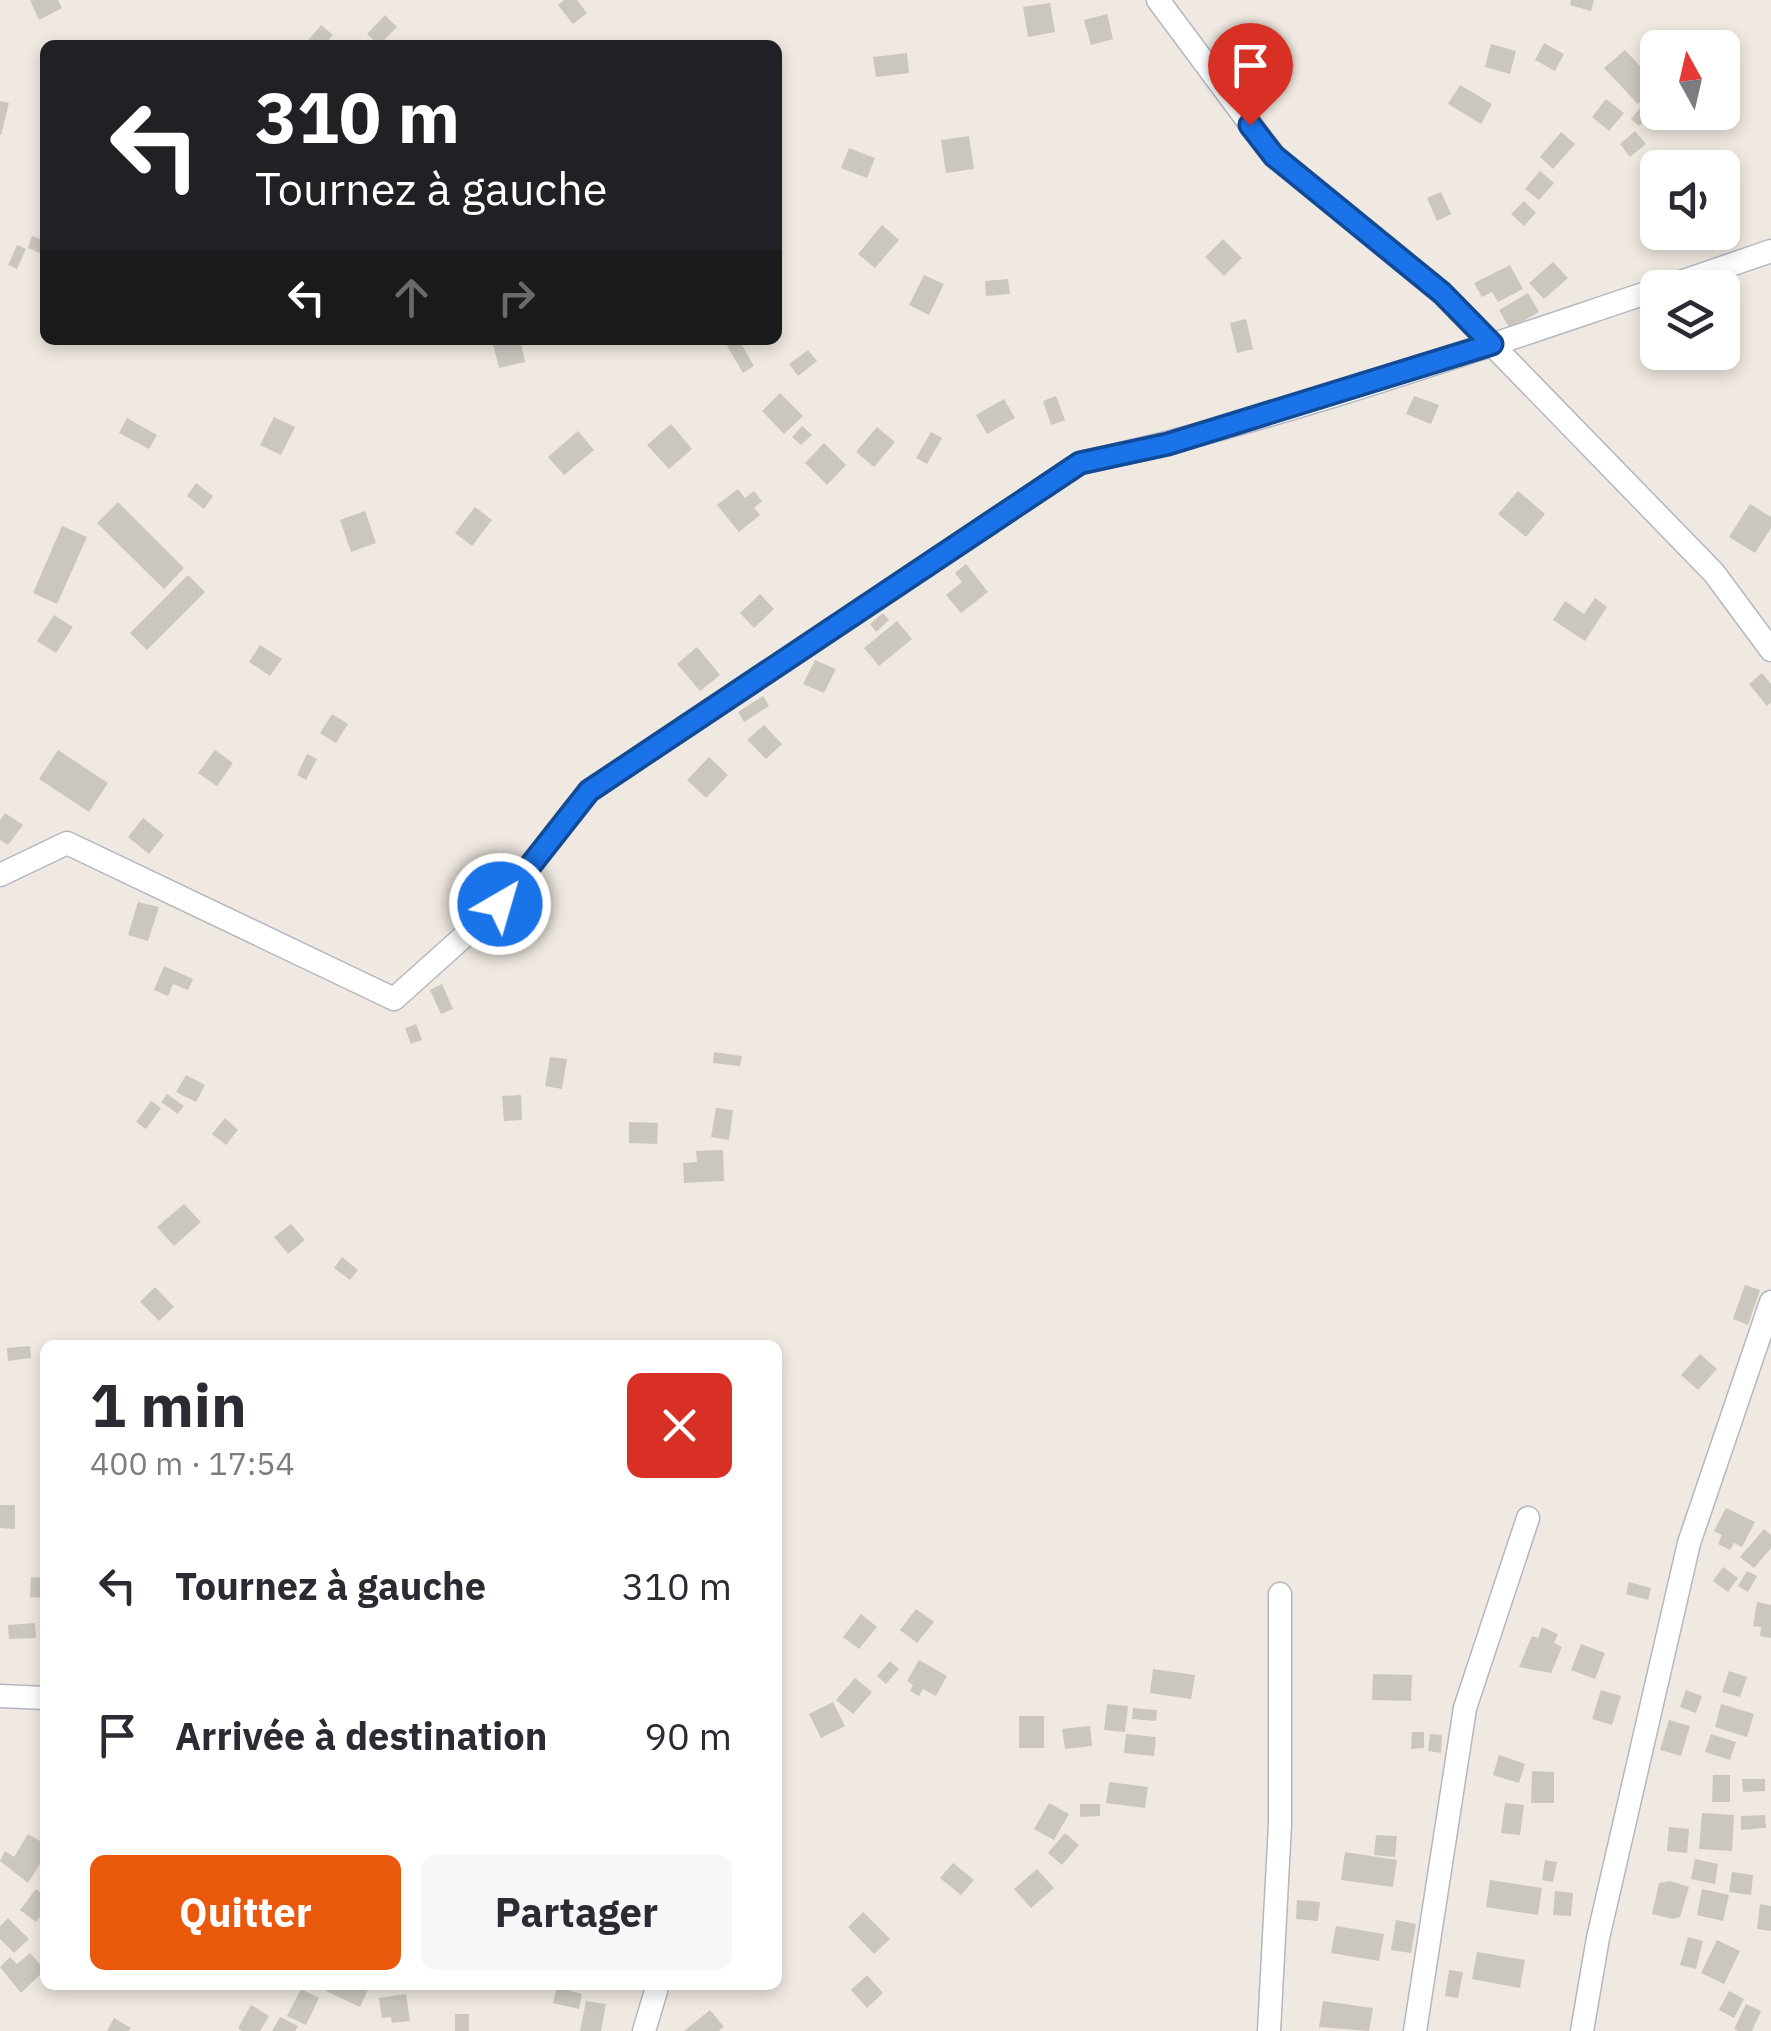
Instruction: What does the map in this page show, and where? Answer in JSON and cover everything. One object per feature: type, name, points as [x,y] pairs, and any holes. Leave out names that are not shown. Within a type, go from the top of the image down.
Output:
[{"type":"street","points":[[1158,0],[1274,156],[1442,293],[1574,435],[1714,573],[1771,650]]},
{"type":"street","points":[[1714,270],[1771,251]]},
{"type":"street","points":[[0,875],[67,843],[394,998],[500,904],[589,791],[1080,463],[1168,444],[1640,295]]},
{"type":"street","points":[[1582,2031],[1598,1938],[1689,1543],[1771,1302]]},
{"type":"street","points":[[1415,2031],[1465,1708],[1528,1518]]},
{"type":"street","points":[[1269,2031],[1280,1824],[1280,1594]]},
{"type":"street","points":[[0,1696],[40,1698]]},
{"type":"street","points":[[644,2031],[656,1991]]},
{"type":"building","points":[[30,0],[58,0],[62,8],[39,20]]},
{"type":"building","points":[[564,0],[577,0],[587,13],[573,24],[558,5]]},
{"type":"building","points":[[1571,0],[1594,0],[1591,11],[1570,5]]},
{"type":"building","points":[[1050,3],[1055,32],[1028,37],[1023,7]]},
{"type":"building","points":[[1107,14],[1113,39],[1091,45],[1084,20]]},
{"type":"building","points":[[385,15],[397,27],[384,40],[374,40],[367,34]]},
{"type":"building","points":[[321,25],[333,35],[328,40],[308,40]]},
{"type":"building","points":[[1544,43],[1564,54],[1555,71],[1535,60]]},
{"type":"building","points":[[1491,44],[1516,51],[1510,74],[1485,67]]},
{"type":"building","points":[[1625,50],[1640,66],[1640,102],[1638,104],[1604,68]]},
{"type":"building","points":[[907,53],[909,73],[876,77],[873,57]]},
{"type":"building","points":[[1460,85],[1492,104],[1481,124],[1448,104]]},
{"type":"building","points":[[1606,99],[1624,113],[1609,131],[1592,117]]},
{"type":"building","points":[[0,101],[9,103],[1,135],[0,135]]},
{"type":"building","points":[[1640,108],[1640,125],[1631,119]]},
{"type":"building","points":[[1635,131],[1646,144],[1630,157],[1620,144]]},
{"type":"building","points":[[1561,132],[1575,144],[1553,169],[1540,157]]},
{"type":"building","points":[[969,136],[974,169],[946,173],[941,140]]},
{"type":"building","points":[[849,148],[875,158],[867,178],[841,168]]},
{"type":"building","points":[[1540,171],[1554,183],[1539,200],[1525,189]]},
{"type":"building","points":[[1441,192],[1451,214],[1437,221],[1427,198]]},
{"type":"building","points":[[1524,201],[1536,213],[1524,226],[1511,214]]},
{"type":"building","points":[[882,225],[899,240],[875,268],[858,254]]},
{"type":"building","points":[[32,236],[40,239],[40,253],[28,248]]},
{"type":"building","points":[[1223,239],[1242,258],[1224,276],[1205,257]]},
{"type":"building","points":[[17,245],[26,249],[17,269],[8,265]]},
{"type":"building","points":[[1553,262],[1568,278],[1544,299],[1529,283]]},
{"type":"building","points":[[1510,265],[1523,289],[1498,302],[1492,292],[1482,297],[1474,283]]},
{"type":"building","points":[[924,275],[944,284],[929,315],[909,305]]},
{"type":"building","points":[[1008,279],[1010,294],[986,296],[985,281]]},
{"type":"building","points":[[1528,293],[1539,312],[1510,329],[1499,310]]},
{"type":"building","points":[[1246,319],[1253,349],[1237,353],[1230,323]]},
{"type":"building","points":[[493,345],[521,345],[525,362],[499,368]]},
{"type":"building","points":[[727,345],[742,345],[754,366],[743,373]]},
{"type":"building","points":[[808,350],[817,361],[798,376],[789,364]]},
{"type":"building","points":[[780,393],[803,416],[784,434],[762,411]]},
{"type":"building","points":[[1056,396],[1065,420],[1051,425],[1043,401]]},
{"type":"building","points":[[1414,396],[1439,405],[1431,424],[1406,414]]},
{"type":"building","points":[[1004,399],[1015,418],[987,434],[976,415]]},
{"type":"building","points":[[274,417],[295,427],[281,455],[260,445]]},
{"type":"building","points":[[127,418],[157,435],[149,449],[119,433]]},
{"type":"building","points":[[671,424],[692,449],[669,469],[647,445]]},
{"type":"building","points":[[802,426],[812,435],[801,445],[792,437]]},
{"type":"building","points":[[877,427],[895,442],[874,467],[856,452]]},
{"type":"building","points":[[578,431],[594,450],[564,475],[548,457]]},
{"type":"building","points":[[931,432],[942,438],[927,464],[916,458]]},
{"type":"building","points":[[824,443],[846,465],[827,485],[805,463]]},
{"type":"building","points":[[196,483],[213,496],[204,509],[187,496]]},
{"type":"building","points":[[738,489],[745,498],[754,491],[762,501],[754,508],[760,515],[739,532],[717,505]]},
{"type":"building","points":[[1518,491],[1545,514],[1526,537],[1498,514]]},
{"type":"building","points":[[118,502],[184,568],[164,589],[97,523]]},
{"type":"building","points":[[1750,504],[1771,517],[1771,528],[1755,553],[1729,537]]},
{"type":"building","points":[[475,507],[492,520],[472,546],[455,533]]},
{"type":"building","points":[[365,511],[376,543],[351,552],[340,520]]},
{"type":"building","points":[[62,526],[87,537],[57,604],[33,593]]},
{"type":"building","points":[[966,564],[988,592],[961,613],[946,595],[962,582],[955,573]]},
{"type":"building","points":[[188,575],[205,592],[147,650],[130,633]]},
{"type":"building","points":[[760,594],[774,609],[754,628],[740,613]]},
{"type":"building","points":[[1595,598],[1607,607],[1585,641],[1553,620],[1565,601],[1584,614]]},
{"type":"building","points":[[883,613],[889,620],[876,632],[870,624]]},
{"type":"building","points":[[54,615],[73,627],[56,653],[37,641]]},
{"type":"building","points":[[897,621],[912,639],[879,666],[864,648]]},
{"type":"building","points":[[260,645],[282,659],[270,676],[249,662]]},
{"type":"building","points":[[697,647],[720,675],[700,691],[677,664]]},
{"type":"building","points":[[815,660],[836,669],[824,693],[803,684]]},
{"type":"building","points":[[1762,673],[1771,684],[1771,702],[1767,706],[1749,684]]},
{"type":"building","points":[[763,696],[769,706],[744,722],[738,712]]},
{"type":"building","points":[[332,714],[348,724],[336,743],[320,733]]},
{"type":"building","points":[[764,725],[782,744],[766,759],[747,740]]},
{"type":"building","points":[[58,750],[108,783],[89,812],[39,779]]},
{"type":"building","points":[[215,750],[233,763],[217,786],[198,773]]},
{"type":"building","points":[[307,754],[317,759],[306,780],[297,775]]},
{"type":"building","points":[[709,757],[728,775],[706,798],[687,780]]},
{"type":"building","points":[[5,813],[23,825],[8,845],[0,840],[0,820]]},
{"type":"building","points":[[143,818],[164,835],[149,854],[128,837]]},
{"type":"building","points":[[138,902],[159,907],[148,941],[128,935]]},
{"type":"building","points":[[164,966],[193,979],[188,990],[173,984],[168,996],[154,990]]},
{"type":"building","points":[[442,984],[453,1009],[441,1014],[430,990]]},
{"type":"building","points":[[416,1024],[422,1040],[411,1044],[405,1028]]},
{"type":"building","points":[[714,1052],[742,1056],[740,1066],[713,1063]]},
{"type":"building","points":[[550,1057],[567,1059],[562,1089],[545,1086]]},
{"type":"building","points":[[186,1075],[205,1085],[196,1102],[176,1092]]},
{"type":"building","points":[[167,1094],[184,1106],[178,1114],[161,1102]]},
{"type":"building","points":[[521,1095],[522,1120],[504,1121],[502,1096]]},
{"type":"building","points":[[151,1101],[161,1108],[146,1129],[136,1122]]},
{"type":"building","points":[[716,1108],[733,1110],[729,1140],[711,1137]]},
{"type":"building","points":[[225,1118],[238,1130],[226,1145],[212,1134]]},
{"type":"building","points":[[629,1122],[658,1123],[657,1144],[629,1143]]},
{"type":"building","points":[[723,1150],[724,1181],[684,1183],[683,1163],[697,1162],[696,1151]]},
{"type":"building","points":[[184,1204],[201,1222],[174,1246],[157,1227]]},
{"type":"building","points":[[291,1224],[305,1240],[288,1254],[274,1237]]},
{"type":"building","points":[[342,1257],[358,1270],[350,1280],[334,1268]]},
{"type":"building","points":[[1745,1285],[1760,1290],[1748,1325],[1733,1319]]},
{"type":"building","points":[[155,1287],[174,1307],[159,1321],[140,1302]]},
{"type":"building","points":[[30,1346],[31,1358],[8,1361],[7,1348]]},
{"type":"building","points":[[1700,1354],[1717,1369],[1698,1390],[1681,1375]]},
{"type":"building","points":[[0,1505],[15,1505],[15,1529],[0,1528]]},
{"type":"building","points":[[1726,1508],[1755,1522],[1742,1547],[1734,1543],[1730,1550],[1718,1544],[1722,1535],[1714,1531]]},
{"type":"building","points":[[1764,1529],[1771,1535],[1771,1548],[1754,1568],[1740,1557]]},
{"type":"building","points":[[1723,1567],[1738,1578],[1728,1592],[1713,1581]]},
{"type":"building","points":[[1747,1571],[1757,1576],[1748,1592],[1738,1586]]},
{"type":"building","points":[[31,1577],[40,1578],[40,1598],[30,1597]]},
{"type":"building","points":[[1629,1582],[1651,1588],[1648,1600],[1626,1594]]},
{"type":"building","points":[[1757,1602],[1771,1605],[1771,1638],[1760,1636],[1761,1627],[1753,1626]]},
{"type":"building","points":[[916,1609],[934,1622],[917,1643],[900,1630]]},
{"type":"building","points":[[861,1614],[877,1627],[859,1649],[843,1637]]},
{"type":"building","points":[[35,1623],[36,1638],[9,1639],[8,1625]]},
{"type":"building","points":[[1542,1627],[1558,1634],[1554,1643],[1562,1647],[1551,1673],[1519,1667],[1532,1636],[1538,1638]]},
{"type":"building","points":[[1581,1644],[1605,1653],[1595,1679],[1571,1670]]},
{"type":"building","points":[[919,1660],[947,1676],[936,1696],[923,1689],[919,1696],[910,1691],[913,1685],[907,1681]]},
{"type":"building","points":[[890,1661],[899,1669],[886,1684],[877,1676]]},
{"type":"building","points":[[1153,1669],[1195,1675],[1191,1699],[1150,1693]]},
{"type":"building","points":[[1729,1671],[1747,1677],[1740,1697],[1722,1692]]},
{"type":"building","points":[[1373,1674],[1412,1675],[1411,1701],[1372,1700]]},
{"type":"building","points":[[855,1678],[872,1692],[853,1714],[836,1700]]},
{"type":"building","points":[[1601,1690],[1621,1696],[1612,1725],[1592,1719]]},
{"type":"building","points":[[1686,1690],[1702,1696],[1696,1713],[1680,1707]]},
{"type":"building","points":[[833,1702],[845,1726],[821,1738],[809,1714]]},
{"type":"building","points":[[1107,1704],[1128,1706],[1125,1732],[1104,1730]]},
{"type":"building","points":[[1721,1704],[1754,1714],[1747,1737],[1715,1727]]},
{"type":"building","points":[[1133,1708],[1157,1710],[1156,1721],[1132,1719]]},
{"type":"building","points":[[1019,1716],[1044,1716],[1044,1748],[1019,1748]]},
{"type":"building","points":[[1669,1720],[1690,1726],[1681,1756],[1660,1750]]},
{"type":"building","points":[[1090,1726],[1092,1746],[1065,1749],[1062,1729]]},
{"type":"building","points":[[1412,1732],[1424,1732],[1424,1748],[1411,1749]]},
{"type":"building","points":[[1126,1734],[1156,1737],[1154,1756],[1124,1753]]},
{"type":"building","points":[[1430,1734],[1442,1735],[1441,1753],[1428,1751]]},
{"type":"building","points":[[1711,1734],[1736,1742],[1730,1760],[1705,1752]]},
{"type":"building","points":[[1499,1755],[1525,1764],[1519,1783],[1493,1775]]},
{"type":"building","points":[[1532,1771],[1554,1772],[1554,1803],[1531,1803]]},
{"type":"building","points":[[1713,1775],[1730,1775],[1730,1802],[1712,1802]]},
{"type":"building","points":[[1742,1779],[1765,1779],[1765,1791],[1743,1792]]},
{"type":"building","points":[[1109,1782],[1148,1787],[1145,1808],[1106,1803]]},
{"type":"building","points":[[1049,1803],[1069,1814],[1054,1840],[1034,1829]]},
{"type":"building","points":[[1505,1803],[1524,1805],[1520,1835],[1501,1833]]},
{"type":"building","points":[[1080,1804],[1100,1804],[1100,1816],[1080,1817]]},
{"type":"building","points":[[1702,1813],[1734,1815],[1732,1851],[1699,1849]]},
{"type":"building","points":[[1765,1815],[1766,1828],[1741,1830],[1741,1816]]},
{"type":"building","points":[[1669,1827],[1689,1829],[1687,1853],[1667,1851]]},
{"type":"building","points":[[1065,1833],[1079,1845],[1062,1865],[1048,1853]]},
{"type":"building","points":[[28,1834],[40,1841],[40,1864],[28,1883],[0,1861],[5,1851],[14,1857]]},
{"type":"building","points":[[1376,1835],[1397,1836],[1395,1857],[1374,1855]]},
{"type":"building","points":[[1345,1852],[1397,1860],[1393,1887],[1341,1880]]},
{"type":"building","points":[[1695,1859],[1718,1864],[1715,1884],[1691,1879]]},
{"type":"building","points":[[1545,1860],[1557,1862],[1553,1882],[1542,1880]]},
{"type":"building","points":[[953,1863],[974,1880],[961,1895],[940,1878]]},
{"type":"building","points":[[1037,1869],[1054,1888],[1031,1908],[1014,1889]]},
{"type":"building","points":[[1732,1872],[1753,1875],[1751,1895],[1729,1892]]},
{"type":"building","points":[[1490,1880],[1542,1888],[1538,1915],[1486,1907]]},
{"type":"building","points":[[1670,1881],[1689,1887],[1680,1917],[1673,1919],[1652,1914],[1659,1883]]},
{"type":"building","points":[[36,1889],[40,1892],[40,1917],[36,1922],[20,1910]]},
{"type":"building","points":[[1702,1889],[1729,1895],[1723,1921],[1697,1915]]},
{"type":"building","points":[[1555,1891],[1573,1893],[1571,1916],[1553,1915]]},
{"type":"building","points":[[1297,1900],[1320,1902],[1318,1921],[1296,1919]]},
{"type":"building","points":[[1760,1904],[1771,1906],[1771,1931],[1757,1929]]},
{"type":"building","points":[[863,1912],[890,1939],[874,1954],[848,1927]]},
{"type":"building","points":[[8,1918],[29,1939],[14,1953],[0,1939],[0,1926]]},
{"type":"building","points":[[1396,1920],[1416,1924],[1411,1953],[1391,1950]]},
{"type":"building","points":[[1336,1926],[1384,1934],[1379,1961],[1331,1953]]},
{"type":"building","points":[[1688,1937],[1703,1941],[1696,1969],[1680,1965]]},
{"type":"building","points":[[1717,1940],[1740,1951],[1724,1984],[1701,1973]]},
{"type":"building","points":[[1477,1952],[1525,1960],[1520,1988],[1472,1979]]},
{"type":"building","points":[[30,1953],[40,1964],[40,1975],[21,1993],[0,1967],[10,1957],[17,1964]]},
{"type":"building","points":[[1449,1970],[1463,1972],[1458,1998],[1445,1996]]},
{"type":"building","points":[[867,1975],[883,1993],[867,2008],[851,1990]]},
{"type":"building","points":[[300,1990],[319,1998],[306,2025],[287,2016]]},
{"type":"building","points":[[326,1990],[368,1990],[360,2007]]},
{"type":"building","points":[[556,1990],[582,1994],[579,2009],[553,2003]]},
{"type":"building","points":[[1729,1991],[1744,1999],[1734,2018],[1719,2010]]},
{"type":"building","points":[[406,1994],[410,2021],[392,2023],[391,2017],[382,2018],[379,1998]]},
{"type":"building","points":[[586,2001],[606,2004],[601,2031],[580,2031]]},
{"type":"building","points":[[1323,2001],[1373,2008],[1369,2031],[1319,2027]]},
{"type":"building","points":[[1746,2004],[1761,2011],[1752,2031],[1738,2031],[1734,2029]]},
{"type":"building","points":[[251,2005],[269,2016],[260,2031],[242,2031],[238,2028]]},
{"type":"building","points":[[710,2010],[724,2027],[719,2031],[684,2031]]},
{"type":"building","points":[[455,2014],[469,2014],[469,2031],[455,2031]]},
{"type":"building","points":[[280,2017],[298,2026],[295,2031],[272,2031]]},
{"type":"building","points":[[114,2018],[131,2028],[129,2031],[107,2031]]},
{"type":"route","points":[[500,904],[589,791],[1080,463],[1168,444],[1373,384],[1492,344],[1442,293],[1274,156],[1250,125]]}]
